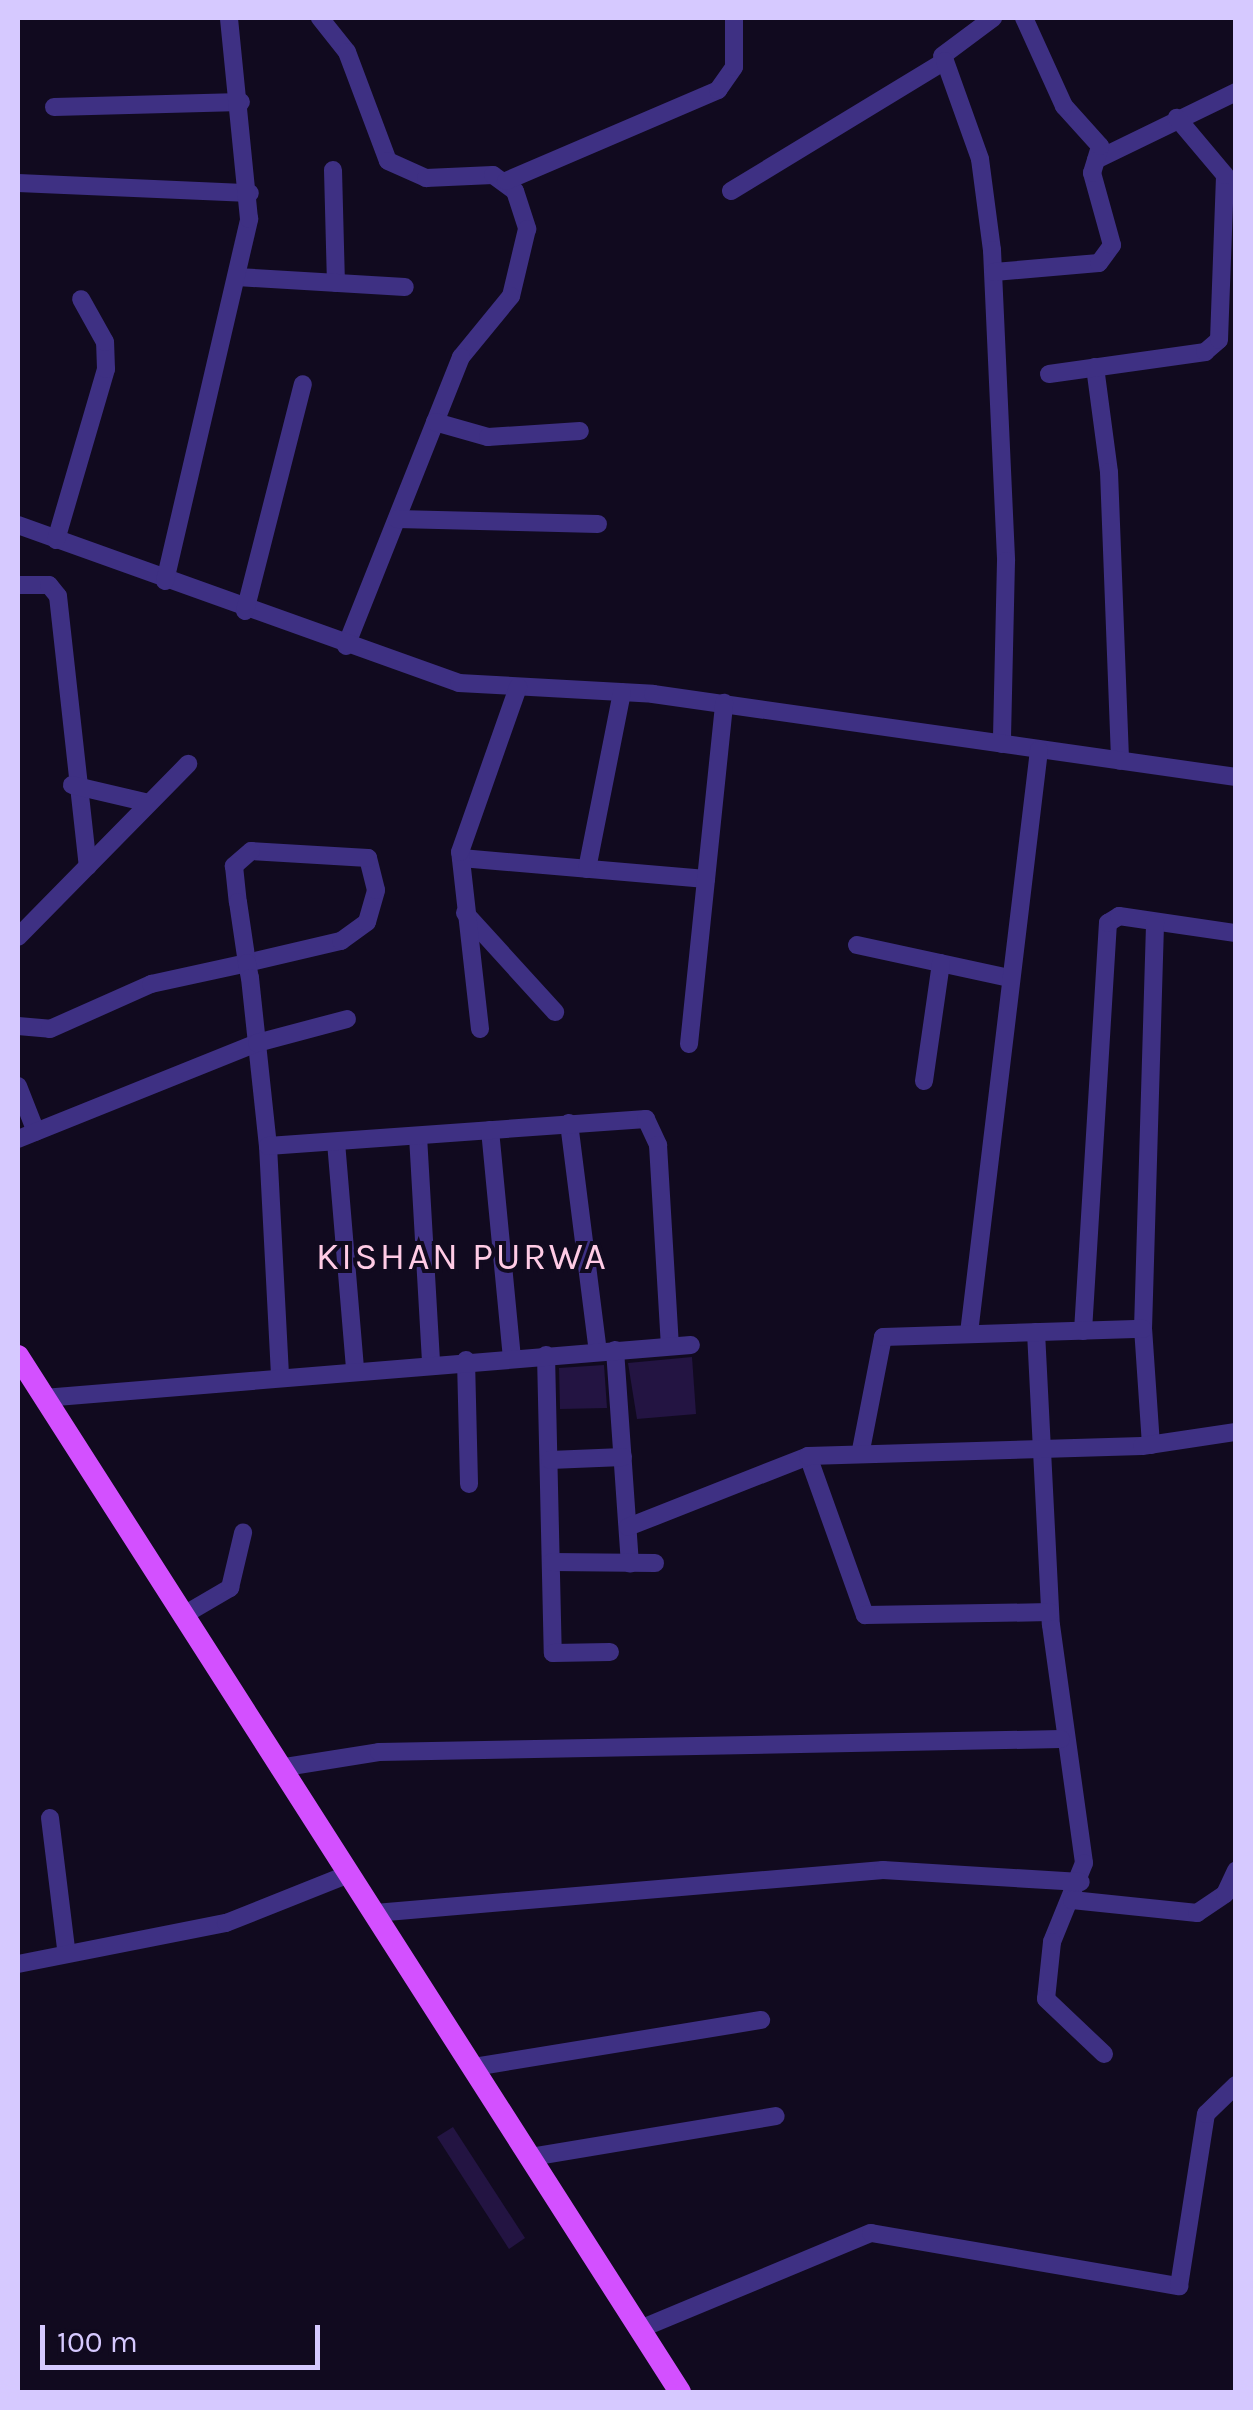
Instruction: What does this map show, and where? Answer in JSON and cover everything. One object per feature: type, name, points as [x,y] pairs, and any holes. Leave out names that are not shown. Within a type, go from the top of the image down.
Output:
[{"type":"main road","points":[[18,1356],[680,2392]]},
{"type":"street","points":[[165,581],[238,278],[250,192],[229,18]]},
{"type":"street","points":[[320,18],[347,52],[388,161],[426,178],[506,181],[718,90],[734,67],[734,18]]},
{"type":"street","points":[[731,190],[942,56],[994,18]]},
{"type":"street","points":[[994,272],[1105,260],[1112,246],[1096,160],[1097,140],[1064,106],[1024,18]]},
{"type":"street","points":[[942,56],[980,158],[994,272],[1002,744]]},
{"type":"street","points":[[1096,160],[1236,92]]},
{"type":"street","points":[[54,108],[241,102]]},
{"type":"street","points":[[1050,374],[1205,352],[1219,340],[1224,175],[1177,118]]},
{"type":"street","points":[[333,170],[336,283]]},
{"type":"street","points":[[346,646],[460,357],[504,308],[524,263],[525,211],[506,181]]},
{"type":"street","points":[[18,183],[250,192]]},
{"type":"street","points":[[238,278],[405,286]]},
{"type":"street","points":[[56,540],[106,370],[105,342],[82,299]]},
{"type":"street","points":[[1095,367],[1110,472],[1120,761]]},
{"type":"street","points":[[245,611],[303,384]]},
{"type":"street","points":[[435,422],[488,437],[580,431]]},
{"type":"street","points":[[397,518],[598,524]]},
{"type":"street","points":[[18,526],[435,677],[724,704],[1236,776]]},
{"type":"street","points":[[18,585],[49,585],[58,596],[72,785],[88,866]]},
{"type":"street","points":[[480,1029],[461,858],[518,687]]},
{"type":"street","points":[[586,869],[622,692]]},
{"type":"street","points":[[689,1044],[724,704]]},
{"type":"street","points":[[969,1333],[1039,750]]},
{"type":"street","points":[[18,937],[188,764]]},
{"type":"street","points":[[72,785],[149,804]]},
{"type":"street","points":[[18,1026],[50,1029],[151,984],[247,963],[358,930],[376,890],[368,858],[240,858],[247,963],[268,1146],[280,1376]]},
{"type":"street","points":[[461,858],[706,879]]},
{"type":"street","points":[[465,913],[555,1012]]},
{"type":"street","points":[[1082,1331],[1108,923],[1154,922],[1236,933]]},
{"type":"street","points":[[1151,1445],[1144,1329],[1154,922]]},
{"type":"street","points":[[857,945],[1010,978]]},
{"type":"street","points":[[924,1082],[942,963]]},
{"type":"street","points":[[18,1139],[257,1043],[348,1019]]},
{"type":"street","points":[[18,1086],[36,1132]]},
{"type":"street","points":[[268,1146],[646,1119],[655,1128],[670,1346]]},
{"type":"street","points":[[569,1123],[623,1458],[630,1563]]},
{"type":"street","points":[[490,1130],[512,1357]]},
{"type":"street","points":[[418,1136],[431,1363]]},
{"type":"street","points":[[336,1142],[355,1369]]},
{"type":"street","points":[[862,1450],[878,1341],[969,1333],[1144,1329]]},
{"type":"street","points":[[1036,1332],[1050,1612],[1061,1739],[1081,1882],[1052,1942],[1046,1999],[1104,2054]]},
{"type":"street","points":[[44,1398],[355,1369],[691,1344]]},
{"type":"street","points":[[546,1355],[552,1653],[610,1652]]},
{"type":"street","points":[[466,1360],[469,1484]]},
{"type":"street","points":[[628,1526],[808,1456],[862,1450],[1151,1445],[1236,1432]]},
{"type":"street","points":[[808,1456],[865,1616],[1050,1612]]},
{"type":"street","points":[[550,1460],[623,1458]]},
{"type":"street","points":[[182,1616],[230,1588],[244,1534]]},
{"type":"street","points":[[552,1562],[655,1563]]},
{"type":"street","points":[[279,1768],[378,1752],[1061,1739]]},
{"type":"street","points":[[50,1818],[66,1948]]},
{"type":"street","points":[[374,1913],[883,1870],[1081,1882]]},
{"type":"street","points":[[1072,1900],[1197,1912],[1225,1894],[1236,1870]]},
{"type":"street","points":[[18,1964],[66,1948],[226,1923],[349,1874]]},
{"type":"street","points":[[474,2068],[761,2020]]},
{"type":"street","points":[[640,2329],[871,2233],[1179,2286],[1206,2114],[1236,2086]]},
{"type":"street","points":[[531,2156],[776,2116]]},
{"type":"building","points":[[692,1357],[696,1414],[637,1419],[628,1363]]},
{"type":"building","points":[[604,1365],[607,1408],[560,1409],[559,1368]]},
{"type":"building","points":[[453,2127],[525,2238],[509,2249],[437,2137]]},
{"type":"district","name":"KISHAN PURWA","points":[[462,1257]]}]
